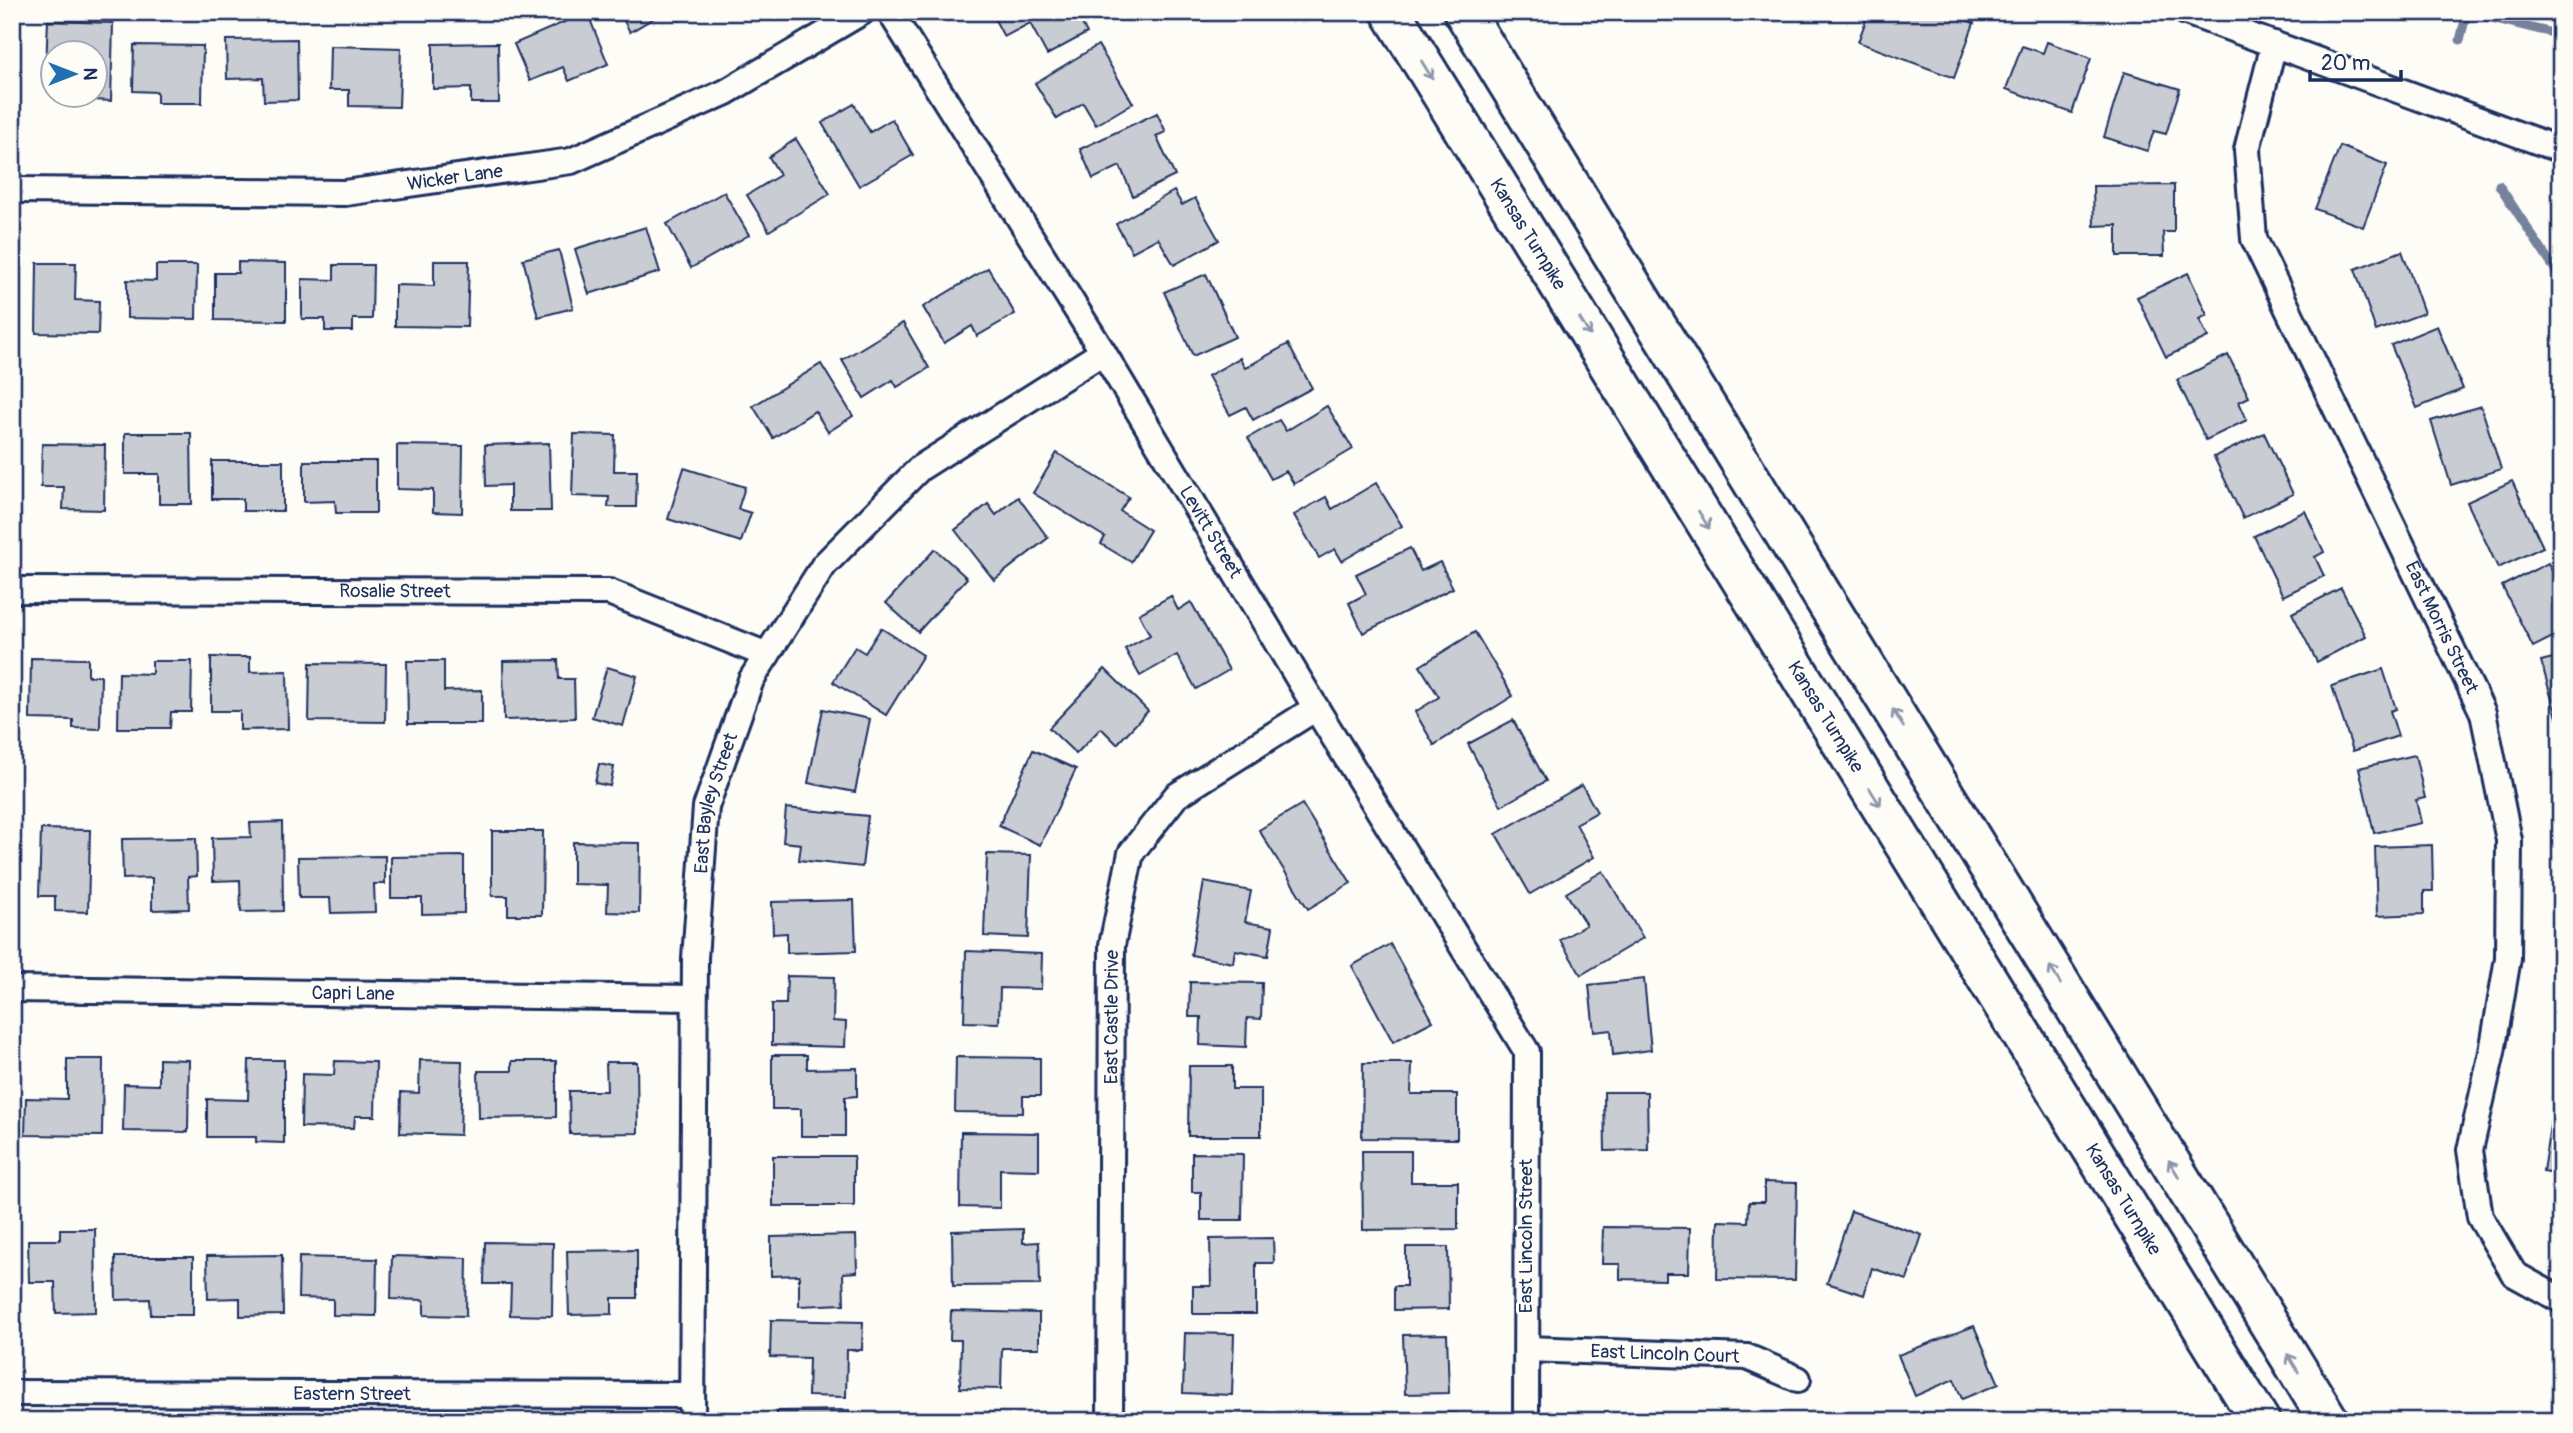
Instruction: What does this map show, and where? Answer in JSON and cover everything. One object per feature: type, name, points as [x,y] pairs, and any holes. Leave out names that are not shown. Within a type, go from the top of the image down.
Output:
[{"type":"highway","name":"Kansas Turnpike","points":[[1391,12],[2260,1421]]},
{"type":"highway","points":[[1464,12],[2329,1421]]},
{"type":"street","name":"Wicker Lane","points":[[12,190],[345,193],[571,162],[726,92],[862,12]]},
{"type":"street","name":"Levitt Street","points":[[890,12],[1103,352],[1316,708],[1527,1052]]},
{"type":"street","points":[[2186,12],[2561,150]]},
{"type":"street","name":"East Morris Street","points":[[2274,44],[2247,150],[2254,239],[2483,713],[2509,840],[2508,958],[2492,1052],[2470,1150],[2480,1217],[2492,1237],[2514,1273],[2561,1300]]},
{"type":"street","name":"East Bayley Street","points":[[692,1421],[694,998],[706,807],[751,680],[824,565],[920,468],[1103,352]]},
{"type":"street","name":"Rosalie Street","points":[[12,590],[609,592],[767,655]]},
{"type":"street","name":"East Castle Drive","points":[[1110,1421],[1112,945],[1131,853],[1176,796],[1316,708]]},
{"type":"street","name":"Capri Lane","points":[[12,989],[694,998]]},
{"type":"street","name":"East Lincoln Street","points":[[1526,1421],[1527,1052]]},
{"type":"street","name":"East Lincoln Court","points":[[1527,1349],[1747,1357],[1798,1379]]},
{"type":"street","name":"Eastern Street","points":[[12,1393],[692,1395]]},
{"type":"building","points":[[587,12],[608,64],[569,81],[563,67],[530,81],[514,44]]},
{"type":"building","points":[[619,12],[664,12],[630,32]]},
{"type":"building","points":[[675,12],[693,12],[679,20]]},
{"type":"building","points":[[991,12],[1076,12],[1087,33],[1047,55],[1030,23],[1004,37]]},
{"type":"building","points":[[1869,12],[1945,12],[1974,23],[1954,78],[1858,42]]},
{"type":"building","points":[[48,21],[113,23],[111,101],[108,101],[108,38],[47,38]]},
{"type":"building","points":[[297,39],[298,100],[264,101],[263,78],[227,79],[226,40]]},
{"type":"building","points":[[2047,42],[2091,58],[2072,113],[2006,89],[2022,46],[2043,53]]},
{"type":"building","points":[[498,43],[499,103],[471,103],[471,88],[433,89],[433,44]]},
{"type":"building","points":[[12,45],[19,46],[17,109],[12,109]]},
{"type":"building","points":[[134,45],[203,46],[202,103],[157,103],[157,92],[133,91]]},
{"type":"building","points":[[1098,45],[1133,103],[1096,125],[1083,103],[1057,119],[1035,83]]},
{"type":"building","points":[[330,46],[401,48],[399,107],[349,106],[349,90],[329,90]]},
{"type":"building","points":[[2124,72],[2180,89],[2166,134],[2154,131],[2147,151],[2104,137]]},
{"type":"building","points":[[854,104],[870,132],[892,119],[913,155],[859,186],[822,123]]},
{"type":"building","points":[[1157,113],[1166,132],[1156,136],[1175,176],[1133,196],[1120,166],[1093,179],[1080,149]]},
{"type":"building","points":[[796,139],[830,194],[769,231],[747,195],[780,175],[769,157]]},
{"type":"building","points":[[2340,146],[2387,165],[2363,227],[2315,209]]},
{"type":"building","points":[[2174,185],[2174,232],[2163,232],[2164,256],[2117,256],[2117,225],[2094,226],[2093,186]]},
{"type":"building","points":[[1174,191],[1182,205],[1195,198],[1219,240],[1174,265],[1158,238],[1132,252],[1116,224]]},
{"type":"building","points":[[724,192],[749,235],[691,268],[667,224]]},
{"type":"building","points":[[646,227],[660,272],[589,294],[575,249]]},
{"type":"building","points":[[559,250],[573,308],[538,317],[523,259]]},
{"type":"building","points":[[2402,251],[2424,313],[2376,331],[2355,269]]},
{"type":"building","points":[[434,261],[469,261],[467,327],[395,326],[395,285],[434,286]]},
{"type":"building","points":[[238,262],[286,263],[286,321],[215,320],[215,273],[238,273]]},
{"type":"building","points":[[12,263],[16,263],[14,327],[12,327]]},
{"type":"building","points":[[37,263],[76,263],[75,300],[99,301],[98,334],[36,333]]},
{"type":"building","points":[[156,265],[197,265],[196,319],[127,318],[127,280],[156,281]]},
{"type":"building","points":[[334,265],[373,265],[372,319],[353,319],[353,331],[325,331],[325,319],[302,319],[302,279],[334,280]]},
{"type":"building","points":[[988,268],[1015,314],[977,336],[972,326],[944,343],[923,307]]},
{"type":"building","points":[[2188,273],[2207,315],[2199,319],[2208,337],[2166,357],[2137,297]]},
{"type":"building","points":[[1206,274],[1235,337],[1193,356],[1164,292]]},
{"type":"building","points":[[903,323],[929,368],[897,387],[893,380],[864,398],[842,360]]},
{"type":"building","points":[[2437,326],[2463,389],[2417,408],[2391,345]]},
{"type":"building","points":[[1288,344],[1312,388],[1253,420],[1246,407],[1230,415],[1208,376],[1240,358],[1245,368]]},
{"type":"building","points":[[2228,355],[2249,397],[2239,402],[2247,420],[2206,440],[2177,380]]},
{"type":"building","points":[[821,364],[853,416],[828,432],[815,411],[773,438],[753,406]]},
{"type":"building","points":[[1327,406],[1353,449],[1294,484],[1286,471],[1271,479],[1248,438],[1279,420],[1286,431]]},
{"type":"building","points":[[2481,406],[2501,469],[2451,485],[2431,421]]},
{"type":"building","points":[[125,433],[191,433],[192,504],[159,504],[159,474],[125,474]]},
{"type":"building","points":[[2264,433],[2293,494],[2243,518],[2214,457]]},
{"type":"building","points":[[574,434],[615,435],[614,471],[637,471],[636,507],[608,507],[609,497],[572,496]]},
{"type":"building","points":[[549,443],[551,511],[510,511],[510,485],[486,486],[485,445]]},
{"type":"building","points":[[42,444],[105,445],[104,510],[63,509],[64,487],[41,487]]},
{"type":"building","points":[[397,445],[463,446],[462,513],[433,512],[433,490],[397,489]]},
{"type":"building","points":[[1057,453],[1129,497],[1120,511],[1150,530],[1131,562],[1101,544],[1105,537],[1033,493]]},
{"type":"building","points":[[212,461],[283,461],[283,511],[243,511],[243,499],[212,499]]},
{"type":"building","points":[[304,461],[376,461],[376,513],[336,513],[335,501],[304,502]]},
{"type":"building","points":[[684,468],[745,487],[738,509],[751,513],[741,542],[668,519]]},
{"type":"building","points":[[2512,481],[2543,547],[2498,568],[2467,502]]},
{"type":"building","points":[[1376,483],[1402,526],[1342,561],[1335,549],[1319,558],[1294,515],[1326,497],[1332,509]]},
{"type":"building","points":[[1018,497],[1048,538],[994,580],[955,530],[988,504],[996,515]]},
{"type":"building","points":[[2305,511],[2324,552],[2315,557],[2324,576],[2283,596],[2254,536]]},
{"type":"building","points":[[1410,548],[1421,571],[1440,562],[1453,588],[1363,633],[1349,603],[1366,594],[1356,574]]},
{"type":"building","points":[[935,549],[967,578],[918,632],[886,603]]},
{"type":"building","points":[[2548,563],[2561,588],[2561,633],[2533,647],[2502,586]]},
{"type":"building","points":[[2341,588],[2366,636],[2317,662],[2292,613]]},
{"type":"building","points":[[1171,596],[1178,610],[1191,602],[1229,670],[1196,689],[1177,655],[1140,676],[1125,649],[1150,635],[1139,614]]},
{"type":"building","points":[[881,628],[923,655],[886,715],[833,682],[855,647],[865,653]]},
{"type":"building","points":[[1475,632],[1513,696],[1434,745],[1415,712],[1439,697],[1420,666]]},
{"type":"building","points":[[2561,656],[2561,728],[2560,728],[2541,661]]},
{"type":"building","points":[[211,657],[250,657],[250,672],[287,671],[288,729],[240,730],[240,711],[211,711]]},
{"type":"building","points":[[31,658],[88,659],[88,676],[101,676],[100,729],[73,728],[73,720],[30,719]]},
{"type":"building","points":[[558,660],[559,679],[574,679],[575,718],[504,720],[503,661]]},
{"type":"building","points":[[152,661],[192,661],[191,712],[171,712],[170,728],[118,728],[119,673],[152,674]]},
{"type":"building","points":[[407,661],[444,661],[444,691],[482,690],[482,724],[408,724]]},
{"type":"building","points":[[310,663],[386,664],[385,722],[309,721]]},
{"type":"building","points":[[607,667],[637,676],[623,726],[592,717]]},
{"type":"building","points":[[1105,669],[1148,711],[1117,744],[1101,728],[1076,754],[1049,728]]},
{"type":"building","points":[[2383,669],[2396,709],[2390,711],[2398,736],[2353,751],[2332,686]]},
{"type":"building","points":[[823,709],[870,719],[855,792],[808,783]]},
{"type":"building","points":[[1513,720],[1546,781],[1501,806],[1468,744]]},
{"type":"building","points":[[1033,750],[1076,769],[1040,845],[999,826]]},
{"type":"building","points":[[2415,755],[2425,798],[2416,800],[2421,823],[2374,833],[2359,768]]},
{"type":"building","points":[[599,764],[614,767],[610,786],[595,783]]},
{"type":"building","points":[[1582,785],[1597,812],[1576,824],[1594,857],[1530,894],[1496,834]]},
{"type":"building","points":[[1302,804],[1351,883],[1308,909],[1259,830]]},
{"type":"building","points":[[786,808],[868,816],[862,867],[799,860],[801,844],[783,842]]},
{"type":"building","points":[[282,822],[283,911],[241,912],[240,880],[213,881],[212,838],[251,837],[250,823]]},
{"type":"building","points":[[41,829],[90,830],[88,912],[55,911],[55,896],[39,896]]},
{"type":"building","points":[[492,831],[543,831],[542,915],[508,915],[508,896],[492,896]]},
{"type":"building","points":[[196,838],[197,876],[188,877],[189,909],[152,910],[152,878],[123,879],[122,839]]},
{"type":"building","points":[[573,842],[640,843],[639,913],[607,912],[608,885],[573,884]]},
{"type":"building","points":[[2432,845],[2433,891],[2424,891],[2424,914],[2377,916],[2375,847]]},
{"type":"building","points":[[987,854],[1031,855],[1028,938],[984,936]]},
{"type":"building","points":[[385,856],[385,884],[374,884],[375,912],[331,913],[330,898],[299,898],[298,857]]},
{"type":"building","points":[[464,856],[464,913],[422,914],[422,898],[391,898],[391,857]]},
{"type":"building","points":[[1603,871],[1643,938],[1581,975],[1560,940],[1586,925],[1566,893]]},
{"type":"building","points":[[1204,882],[1251,891],[1245,922],[1273,927],[1268,956],[1235,950],[1233,963],[1191,955]]},
{"type":"building","points":[[854,900],[856,951],[787,953],[787,933],[773,934],[772,902]]},
{"type":"building","points":[[1390,944],[1433,1021],[1393,1042],[1352,966]]},
{"type":"building","points":[[966,951],[1042,954],[1041,989],[1000,988],[999,1023],[964,1022]]},
{"type":"building","points":[[787,976],[834,977],[833,1021],[846,1022],[845,1047],[772,1045],[772,1004],[786,1004]]},
{"type":"building","points":[[1644,979],[1651,1050],[1613,1055],[1611,1030],[1594,1032],[1589,985]]},
{"type":"building","points":[[1190,982],[1262,983],[1261,1019],[1247,1018],[1246,1047],[1200,1045],[1201,1017],[1189,1017]]},
{"type":"building","points":[[772,1055],[807,1055],[807,1069],[857,1068],[857,1096],[845,1097],[845,1136],[801,1136],[801,1109],[772,1109]]},
{"type":"building","points":[[956,1057],[1040,1058],[1040,1096],[1023,1096],[1023,1113],[955,1112]]},
{"type":"building","points":[[67,1059],[103,1059],[102,1136],[25,1135],[26,1098],[67,1099]]},
{"type":"building","points":[[159,1059],[189,1060],[188,1132],[123,1131],[124,1084],[159,1085]]},
{"type":"building","points":[[2561,1059],[2561,1087],[2555,1086]]},
{"type":"building","points":[[249,1060],[284,1060],[284,1143],[256,1142],[256,1137],[207,1137],[207,1099],[248,1100]]},
{"type":"building","points":[[420,1060],[462,1061],[460,1135],[400,1133],[401,1092],[419,1093]]},
{"type":"building","points":[[335,1061],[376,1062],[375,1116],[355,1116],[354,1128],[301,1127],[302,1074],[334,1075]]},
{"type":"building","points":[[512,1061],[556,1061],[556,1117],[479,1118],[478,1071],[512,1071]]},
{"type":"building","points":[[606,1062],[637,1062],[638,1133],[570,1134],[569,1091],[607,1091]]},
{"type":"building","points":[[1363,1063],[1412,1063],[1411,1094],[1457,1094],[1457,1139],[1362,1138]]},
{"type":"building","points":[[1189,1066],[1232,1066],[1232,1089],[1261,1089],[1261,1136],[1188,1136]]},
{"type":"building","points":[[1604,1092],[1647,1092],[1648,1150],[1605,1151]]},
{"type":"building","points":[[2554,1101],[2561,1102],[2561,1174],[2543,1171]]},
{"type":"building","points":[[961,1132],[1039,1133],[1039,1170],[1000,1169],[1000,1208],[960,1207]]},
{"type":"building","points":[[1362,1151],[1411,1151],[1411,1182],[1458,1182],[1458,1229],[1363,1230]]},
{"type":"building","points":[[1192,1153],[1243,1154],[1242,1220],[1201,1220],[1201,1192],[1192,1192]]},
{"type":"building","points":[[773,1156],[854,1156],[854,1206],[773,1206]]},
{"type":"building","points":[[1764,1182],[1797,1183],[1795,1280],[1717,1279],[1718,1221],[1748,1222],[1749,1202],[1764,1202]]},
{"type":"building","points":[[1851,1211],[1922,1235],[1907,1280],[1872,1268],[1864,1295],[1827,1283]]},
{"type":"building","points":[[1603,1227],[1690,1228],[1689,1273],[1665,1273],[1665,1280],[1620,1279],[1620,1264],[1602,1264]]},
{"type":"building","points":[[60,1229],[95,1229],[96,1312],[56,1313],[55,1282],[29,1282],[28,1240],[60,1240]]},
{"type":"building","points":[[1023,1229],[1023,1243],[1039,1242],[1040,1285],[953,1286],[952,1231]]},
{"type":"building","points":[[856,1235],[857,1272],[843,1273],[844,1304],[799,1306],[799,1275],[771,1276],[771,1237]]},
{"type":"building","points":[[1273,1238],[1274,1263],[1256,1263],[1256,1314],[1193,1314],[1193,1286],[1211,1286],[1210,1239]]},
{"type":"building","points":[[485,1242],[553,1243],[552,1316],[510,1315],[511,1284],[484,1284]]},
{"type":"building","points":[[1406,1247],[1448,1247],[1449,1309],[1394,1310],[1394,1286],[1406,1286]]},
{"type":"building","points":[[637,1250],[637,1298],[612,1298],[612,1314],[569,1315],[567,1251]]},
{"type":"building","points":[[282,1255],[283,1315],[240,1316],[240,1298],[208,1299],[207,1256]]},
{"type":"building","points":[[392,1256],[467,1258],[466,1316],[424,1315],[424,1300],[391,1299]]},
{"type":"building","points":[[115,1257],[193,1257],[193,1315],[151,1315],[150,1299],[116,1300]]},
{"type":"building","points":[[299,1257],[377,1259],[376,1316],[333,1315],[333,1299],[298,1298]]},
{"type":"building","points":[[951,1311],[1039,1313],[1039,1348],[1002,1348],[1001,1389],[960,1388],[961,1340],[950,1340]]},
{"type":"building","points":[[771,1320],[863,1322],[862,1350],[847,1350],[846,1397],[808,1396],[809,1358],[770,1357]]},
{"type":"building","points":[[1974,1326],[1999,1384],[1962,1399],[1954,1379],[1915,1396],[1898,1355]]},
{"type":"building","points":[[1185,1333],[1234,1334],[1232,1395],[1183,1393]]},
{"type":"building","points":[[1447,1334],[1449,1393],[1405,1394],[1403,1335]]},
{"type":"building","points":[[849,1410],[849,1421],[777,1421],[777,1411]]},
{"type":"building","points":[[1387,1413],[1455,1413],[1455,1421],[1387,1421]]},
{"type":"building","points":[[1257,1414],[1257,1421],[1186,1421],[1186,1416]]},
{"type":"waterway","points":[[2467,12],[2561,35]]},
{"type":"waterway","points":[[2460,40],[2467,12]]},
{"type":"waterway","points":[[2499,185],[2561,279]]}]
